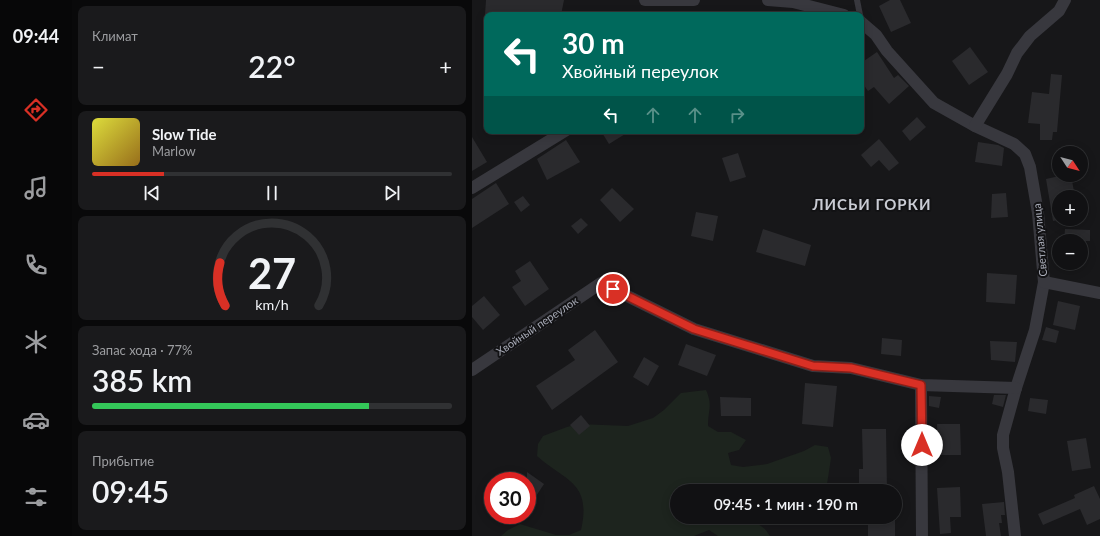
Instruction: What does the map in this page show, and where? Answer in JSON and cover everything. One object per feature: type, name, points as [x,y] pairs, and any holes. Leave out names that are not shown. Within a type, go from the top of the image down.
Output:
[{"type":"street","points":[[645,0],[694,0]]},
{"type":"street","points":[[768,0],[793,2],[832,12]]},
{"type":"street","points":[[974,126],[1007,74],[1017,53],[1030,36],[1059,11],[1065,0]]},
{"type":"street","name":"Светлая улица","points":[[864,21],[876,35],[887,52],[934,103],[974,126],[1014,144],[1025,154],[1030,167],[1038,213],[1044,282],[1036,330],[1007,419],[1003,448],[1008,472],[1015,536]]},
{"type":"street","points":[[472,188],[560,134]]},
{"type":"street","points":[[1044,282],[1100,293]]},
{"type":"street","name":"Хвойный переулок","points":[[472,370],[601,283],[694,329],[813,366],[851,368],[921,385],[1016,388]]},
{"type":"street","points":[[921,385],[922,536]]},
{"type":"lane","points":[[857,0],[860,12]]},
{"type":"shaded area","points":[[706,390],[710,404],[708,426],[718,432],[731,432],[746,440],[739,450],[728,453],[731,465],[743,467],[767,464],[804,451],[815,445],[828,447],[831,458],[827,484],[670,484],[670,524],[758,524],[765,529],[770,536],[718,536],[709,530],[694,536],[501,536],[508,530],[520,524],[556,535],[569,535],[581,530],[583,502],[579,492],[574,484],[537,456],[538,444],[543,436],[578,424],[628,426],[653,418],[664,410],[681,393]]},
{"type":"building","points":[[486,0],[564,0],[562,12],[485,12]]},
{"type":"building","points":[[890,0],[900,0],[911,23],[891,32],[879,6]]},
{"type":"building","points":[[970,47],[988,72],[969,85],[952,61]]},
{"type":"building","points":[[877,52],[894,78],[898,75],[909,86],[889,104],[874,87],[868,91],[864,85],[864,61]]},
{"type":"building","points":[[1051,74],[1062,75],[1057,132],[1053,132],[1052,140],[1040,140],[1040,124],[1028,123],[1032,92],[1049,94]]},
{"type":"building","points":[[917,117],[926,127],[910,141],[902,131]]},
{"type":"building","points":[[603,134],[625,134],[609,144]]},
{"type":"building","points":[[472,137],[487,162],[472,171]]},
{"type":"building","points":[[879,139],[899,163],[889,171],[879,160],[871,167],[861,155]]},
{"type":"building","points":[[566,140],[580,162],[547,180],[537,159]]},
{"type":"building","points":[[978,142],[998,145],[1004,148],[1002,166],[975,162]]},
{"type":"building","points":[[738,153],[746,177],[730,182],[722,158]]},
{"type":"building","points":[[1052,178],[1052,182],[1072,182],[1074,190],[1052,190],[1052,215],[1046,179]]},
{"type":"building","points":[[496,183],[509,204],[472,228],[472,199]]},
{"type":"building","points":[[612,188],[634,209],[620,222],[600,200]]},
{"type":"building","points":[[1006,193],[1008,217],[991,218],[992,194]]},
{"type":"building","points":[[523,196],[530,205],[521,212],[514,202]]},
{"type":"building","points":[[696,212],[718,216],[713,241],[691,236]]},
{"type":"building","points":[[581,218],[588,225],[578,234],[571,226]]},
{"type":"building","points":[[763,229],[811,245],[805,266],[756,252]]},
{"type":"building","points":[[1065,229],[1090,230],[1090,241],[1088,241],[1088,234],[1065,234]]},
{"type":"building","points":[[530,261],[549,289],[525,306],[512,287],[521,281],[515,271]]},
{"type":"building","points":[[987,273],[1017,275],[1015,304],[986,302]]},
{"type":"building","points":[[484,296],[500,315],[483,330],[472,317],[472,306]]},
{"type":"building","points":[[1058,301],[1080,306],[1075,330],[1053,325]]},
{"type":"building","points":[[1046,327],[1059,331],[1056,343],[1042,340]]},
{"type":"building","points":[[595,330],[618,362],[552,410],[536,386],[575,360],[568,350]]},
{"type":"building","points":[[882,338],[902,340],[901,356],[881,354]]},
{"type":"building","points":[[990,341],[1017,342],[1015,362],[991,360]]},
{"type":"building","points":[[686,344],[716,355],[707,376],[678,365]]},
{"type":"building","points":[[644,357],[659,366],[648,386],[633,377]]},
{"type":"building","points":[[805,383],[837,386],[833,427],[802,424]]},
{"type":"building","points":[[994,395],[1006,395],[1003,407],[992,404]]},
{"type":"building","points":[[929,396],[941,397],[939,408],[929,406]]},
{"type":"building","points":[[720,397],[751,398],[751,416],[721,416]]},
{"type":"building","points":[[1030,398],[1048,400],[1046,414],[1028,411]]},
{"type":"building","points":[[581,415],[590,426],[579,435],[570,425]]},
{"type":"building","points":[[937,424],[960,424],[961,455],[938,455]]},
{"type":"building","points":[[862,429],[886,429],[887,484],[859,484],[859,469],[863,469]]},
{"type":"building","points":[[1086,438],[1091,468],[1072,471],[1067,441]]},
{"type":"building","points":[[536,478],[544,484],[536,496]]},
{"type":"building","points":[[1094,486],[1100,499],[1100,519],[1087,525],[1080,509],[1043,525],[1038,514],[1075,498],[1074,495]]},
{"type":"building","points":[[960,487],[961,517],[950,517],[951,533],[940,534],[937,488]]},
{"type":"building","points":[[1004,502],[1005,515],[1001,515],[1002,523],[999,523],[1001,536],[986,536],[982,504]]},
{"type":"building","points":[[868,524],[895,524],[895,536],[868,536]]},
{"type":"district","name":"ЛИСЬИ ГОРКИ","points":[[872,205]]},
{"type":"route","points":[[613,289],[694,329],[813,366],[851,368],[921,385],[922,445]]}]
